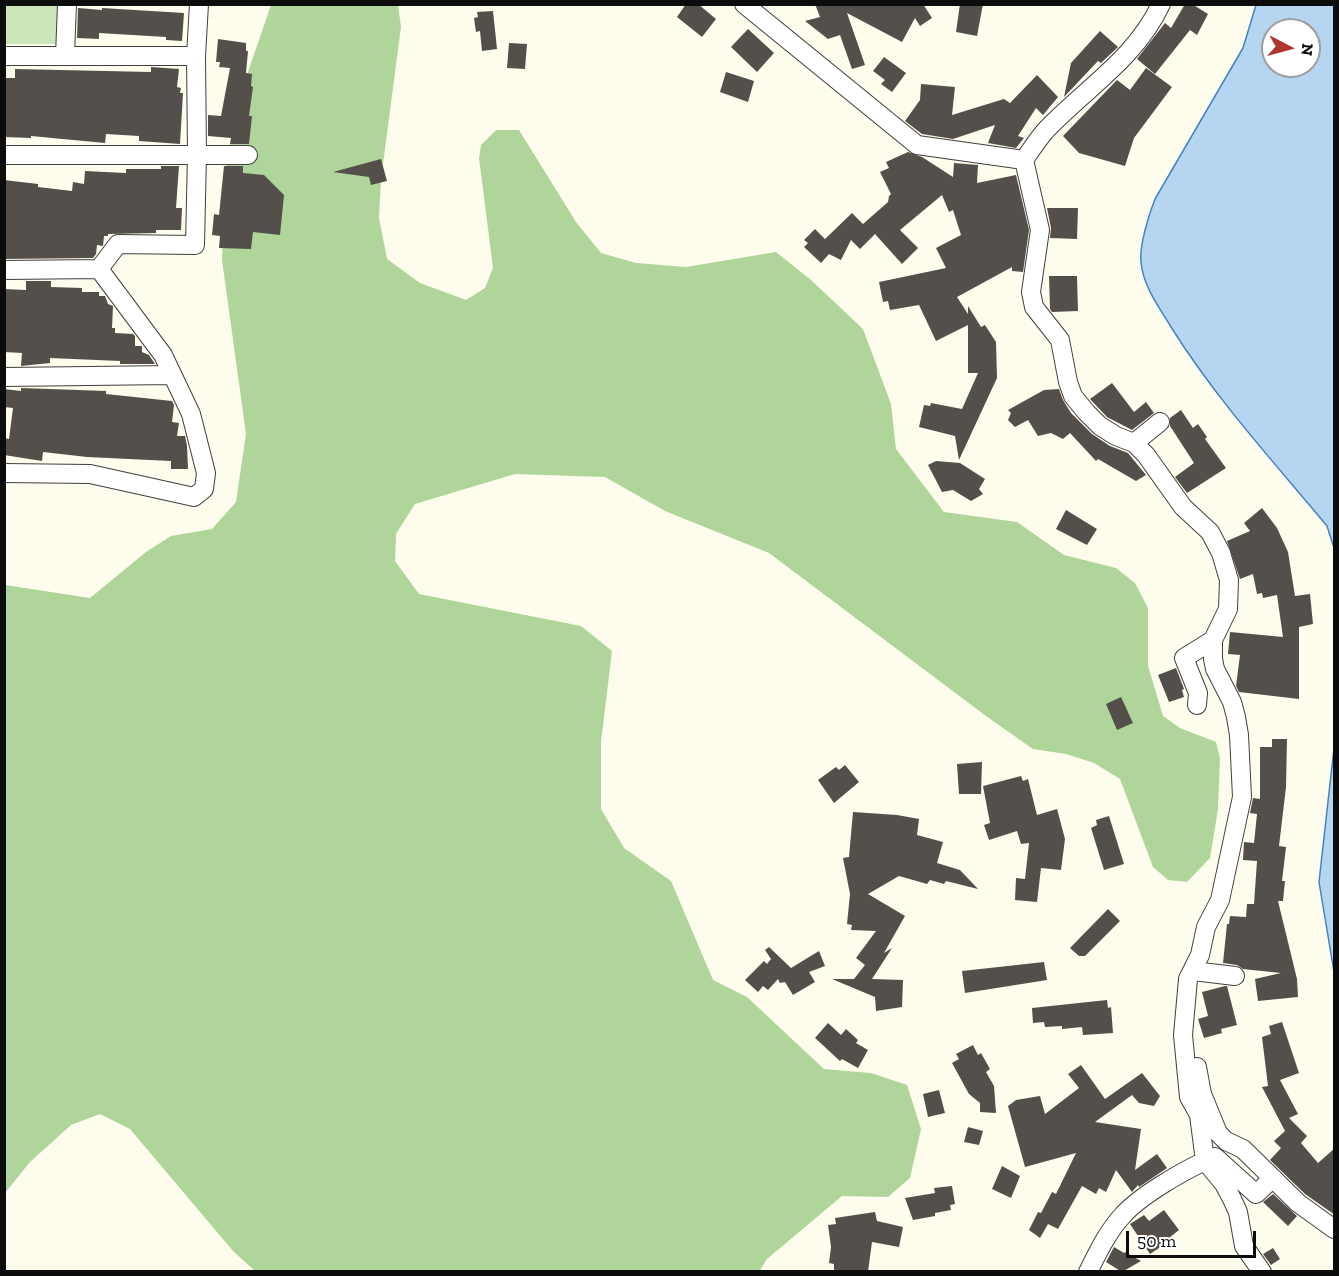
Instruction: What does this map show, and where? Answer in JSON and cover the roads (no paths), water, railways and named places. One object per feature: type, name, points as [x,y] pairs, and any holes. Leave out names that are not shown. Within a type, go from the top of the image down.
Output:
[{"type":"street","points":[[65,56],[67,4]]},
{"type":"street","points":[[99,269],[118,244],[195,244],[196,56],[199,4]]},
{"type":"street","points":[[744,4],[917,145],[1024,160]]},
{"type":"street","points":[[1161,4],[1141,39],[1112,71],[1045,131],[1024,160],[1040,230],[1031,292],[1034,307],[1060,340],[1073,396],[1100,426],[1134,443],[1146,455],[1183,507],[1210,532],[1221,553],[1229,580],[1229,595],[1224,621],[1213,640],[1184,658],[1198,693],[1197,705]]},
{"type":"street","points":[[4,56],[196,56]]},
{"type":"street","points":[[4,155],[248,155]]},
{"type":"street","points":[[4,270],[99,269]]},
{"type":"street","points":[[4,473],[90,474],[194,497],[204,489],[206,473],[191,414],[163,355],[99,269]]},
{"type":"street","points":[[4,377],[172,375]]},
{"type":"street","points":[[1134,443],[1160,422]]},
{"type":"street","points":[[1213,640],[1215,669],[1232,702],[1239,735],[1242,797],[1220,900],[1206,927],[1204,943],[1188,978],[1183,1035],[1189,1097],[1199,1115],[1204,1155],[1232,1199],[1238,1212],[1244,1246],[1262,1272]]},
{"type":"street","points":[[1193,971],[1235,976]]},
{"type":"street","points":[[1185,1003],[1202,1094],[1218,1133],[1226,1141],[1243,1149],[1298,1203],[1335,1229]]},
{"type":"street","points":[[1088,1272],[1111,1230],[1123,1215],[1136,1202],[1209,1150],[1225,1168],[1256,1194],[1273,1178]]},
{"type":"water","points":[[1256,5],[1334,5],[1334,548],[1327,526],[1207,379],[1188,354],[1152,296],[1142,271],[1141,255],[1147,221],[1155,199],[1243,48]]},
{"type":"water","points":[[1334,748],[1334,972],[1319,882]]}]
